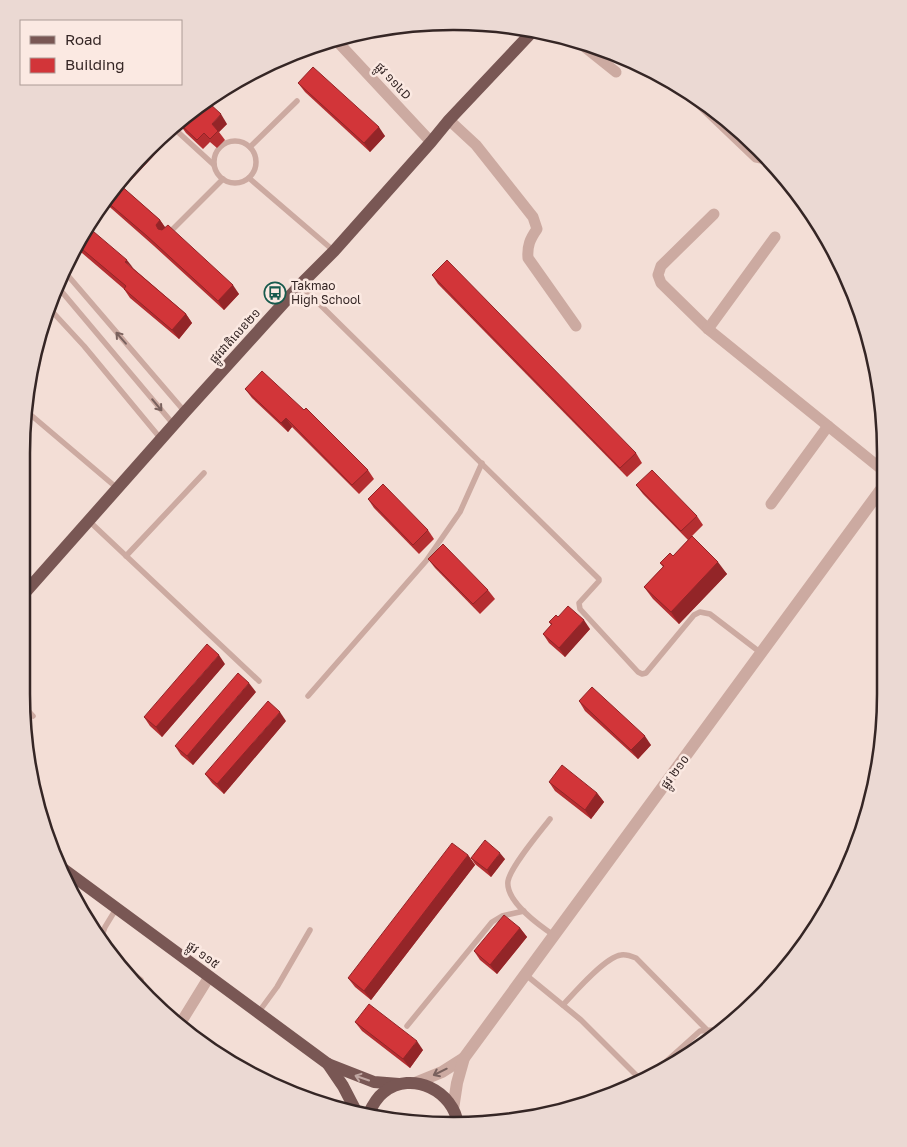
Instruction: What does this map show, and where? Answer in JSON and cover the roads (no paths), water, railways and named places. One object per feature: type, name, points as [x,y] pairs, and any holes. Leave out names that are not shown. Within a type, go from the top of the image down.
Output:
[{"type":"main road","name":"ផ្លូវជាតិលេខ២១","points":[[30,587],[185,412],[300,285],[334,251],[449,120],[528,37]]},
{"type":"main road","name":"ផ្លូវ ១១៥","points":[[73,879],[328,1064],[374,1082],[415,1083]]},
{"type":"main road","name":"ផ្លូវ ១១៥","points":[[328,1064],[352,1105]]},
{"type":"main road","points":[[415,1083],[430,1087],[444,1096],[457,1117]]},
{"type":"main road","points":[[371,1109],[385,1092],[399,1084]]},
{"type":"street","name":"ផ្លូវ ១១៤D","points":[[340,45],[431,142]]},
{"type":"street","points":[[592,53],[616,72]]},
{"type":"street","points":[[449,120],[476,145],[534,217],[537,229],[530,238],[527,247],[528,258],[576,326]]},
{"type":"street","points":[[733,135],[754,155]]},
{"type":"street","points":[[714,214],[661,266],[658,275],[661,283],[708,329],[877,466]]},
{"type":"street","points":[[708,329],[775,237]]},
{"type":"street","points":[[771,504],[828,426]]},
{"type":"street","name":"ផ្លូវ ២១០","points":[[415,1083],[442,1072],[464,1058],[877,495]]},
{"type":"street","points":[[183,1019],[209,977]]},
{"type":"street","name":"ផ្លូវ ២១០","points":[[458,1117],[457,1083],[464,1058]]},
{"type":"lane","points":[[250,147],[297,101]]},
{"type":"lane","points":[[179,133],[214,165]]},
{"type":"lane","points":[[234,141],[242,142],[250,147],[256,163],[254,171],[249,178],[241,182],[232,183],[223,179],[217,173],[214,165],[215,156],[219,149],[234,141]]},
{"type":"lane","points":[[249,178],[334,251]]},
{"type":"lane","points":[[167,235],[223,179]]},
{"type":"lane","points":[[69,277],[185,412]]},
{"type":"lane","points":[[300,285],[599,579],[578,606],[638,672],[646,673],[694,615],[700,612],[710,614],[762,653]]},
{"type":"lane","points":[[62,292],[174,426]]},
{"type":"lane","points":[[54,313],[84,346],[161,439]]},
{"type":"lane","points":[[32,416],[118,488]]},
{"type":"lane","points":[[308,696],[426,561],[460,512],[482,464]]},
{"type":"lane","points":[[126,556],[204,473]]},
{"type":"lane","points":[[89,520],[259,681]]},
{"type":"lane","points":[[550,819],[514,867],[508,881],[510,894],[524,911],[539,926],[555,936]]},
{"type":"lane","points":[[103,931],[116,909]]},
{"type":"lane","points":[[407,1026],[492,922],[502,916],[524,911]]},
{"type":"lane","points":[[258,1013],[277,987],[310,930]]},
{"type":"lane","points":[[563,1005],[601,967],[619,955],[628,955],[636,958],[706,1030]]},
{"type":"lane","points":[[526,975],[581,1020],[636,1075]]},
{"type":"lane","points":[[674,1055],[700,1031],[710,1030]]},
{"type":"place","name":"Takmao High School","points":[[275,293]]}]
